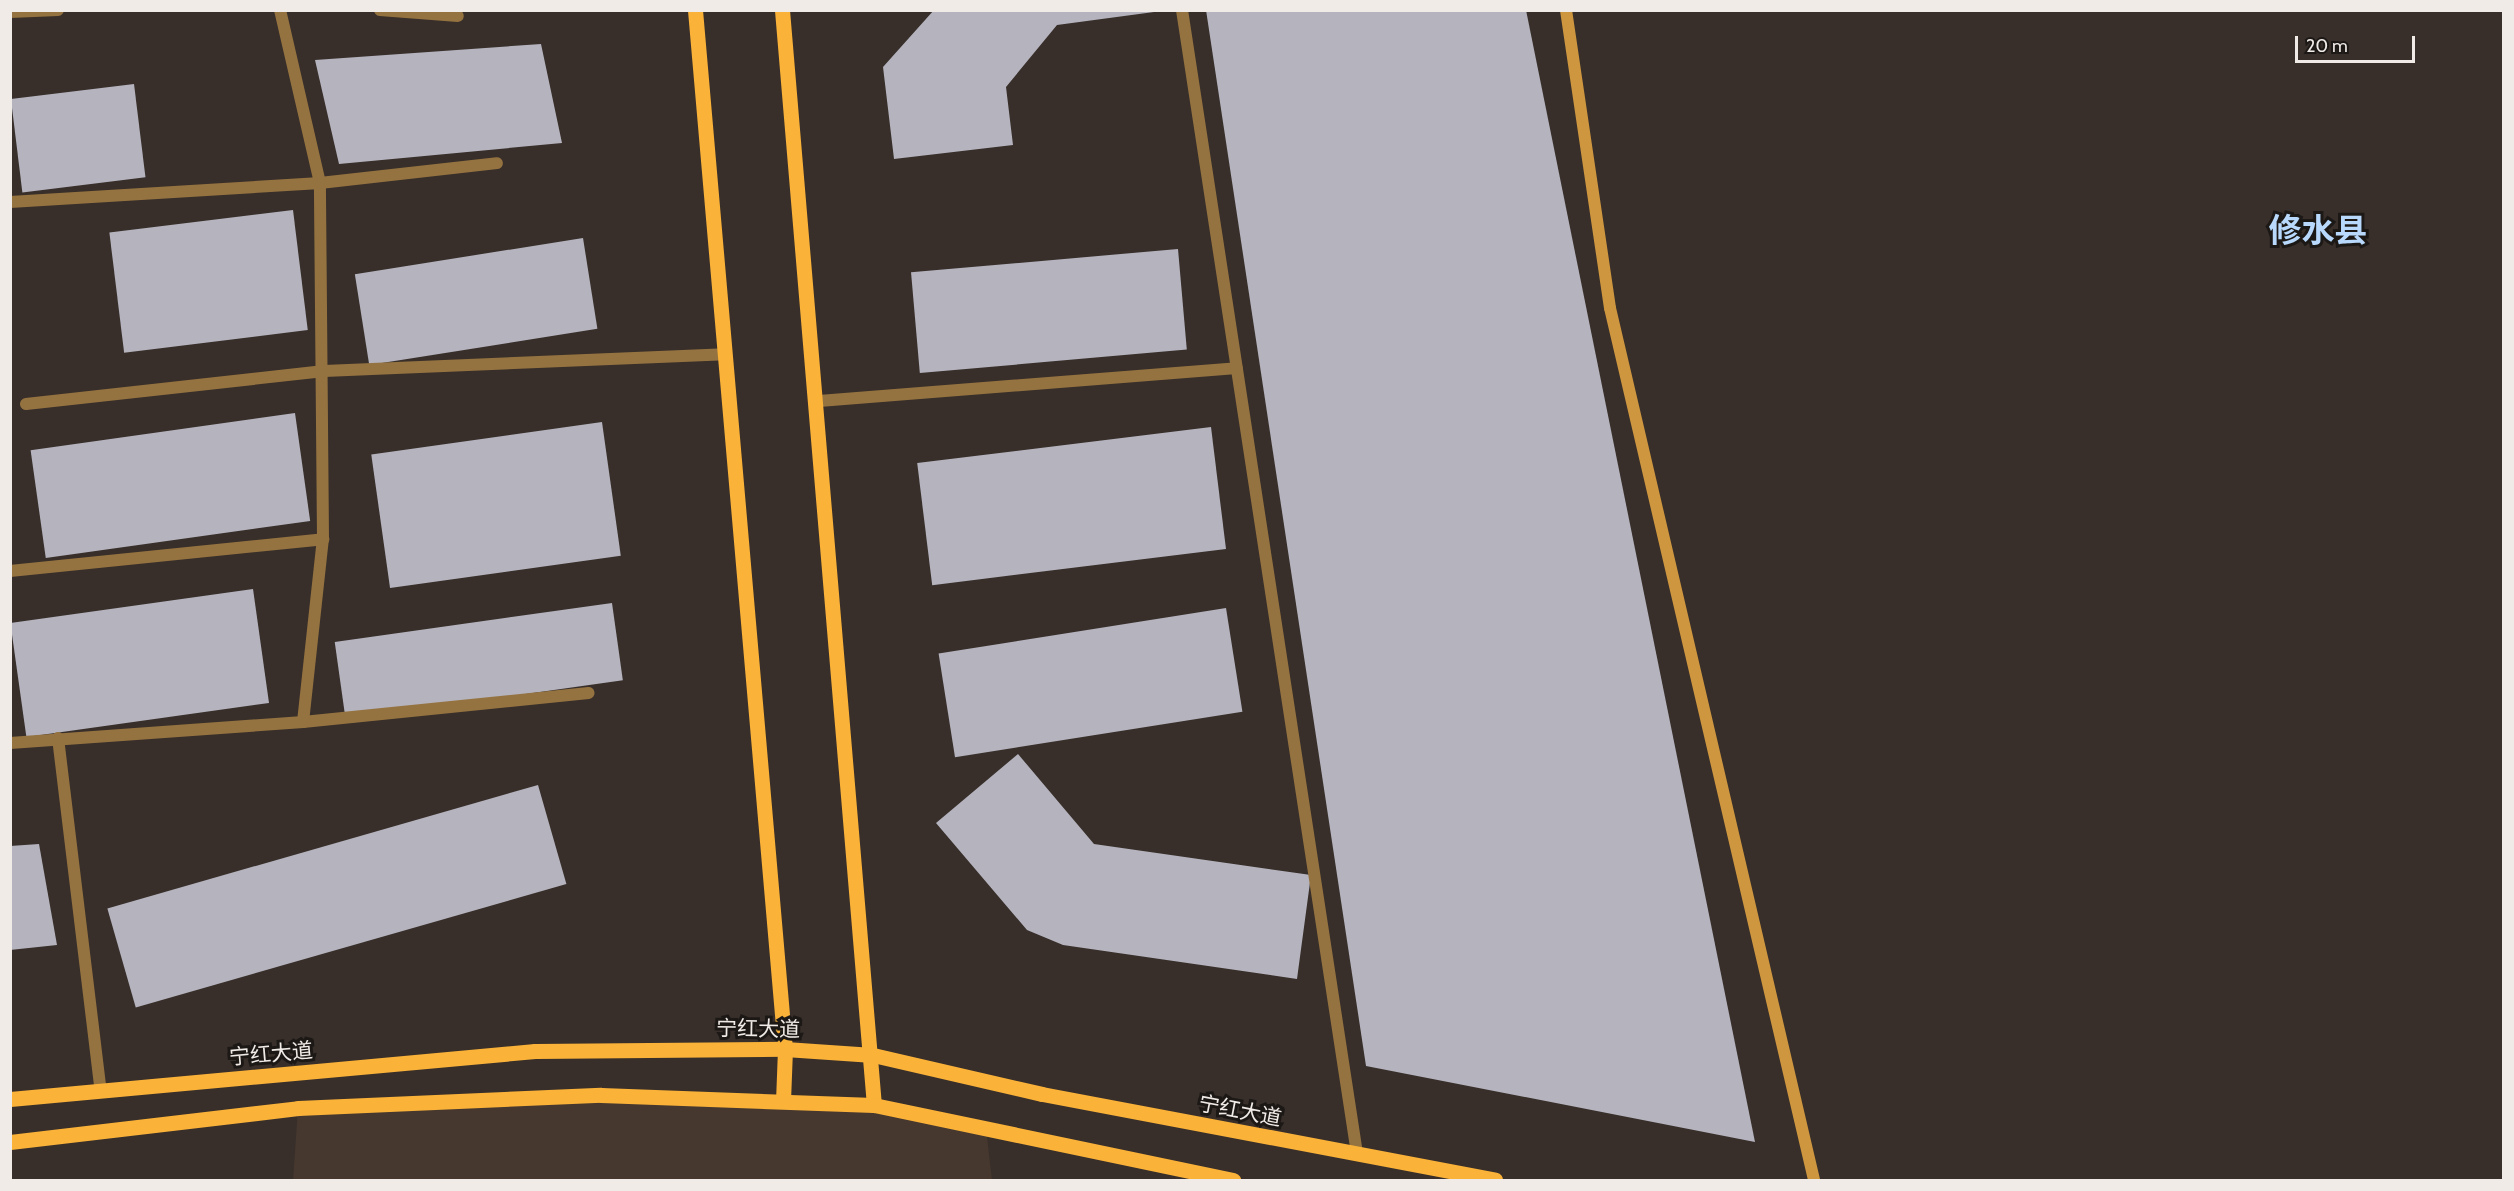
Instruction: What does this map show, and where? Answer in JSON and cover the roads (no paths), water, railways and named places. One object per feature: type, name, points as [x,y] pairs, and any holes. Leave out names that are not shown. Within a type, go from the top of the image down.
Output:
[{"type":"main road","points":[[694,10],[785,1049],[783,1101]]},
{"type":"main road","points":[[782,10],[819,401],[873,1055],[874,1105]]},
{"type":"main road","name":"宁红大道","points":[[10,1099],[535,1051],[785,1049],[873,1055],[1495,1180]]},
{"type":"main road","points":[[10,1142],[298,1108],[601,1095],[874,1105],[1233,1180]]},
{"type":"street","points":[[10,12],[58,10]]},
{"type":"street","points":[[280,10],[320,183],[324,371],[323,538],[303,722]]},
{"type":"street","points":[[380,10],[458,16]]},
{"type":"street","points":[[1182,10],[1357,1154]]},
{"type":"street","points":[[1566,10],[1610,308],[1814,1180]]},
{"type":"street","points":[[10,202],[320,183],[497,163]]},
{"type":"street","points":[[26,404],[324,371],[725,354]]},
{"type":"street","points":[[819,401],[1237,368]]},
{"type":"street","points":[[10,571],[323,538]]},
{"type":"street","points":[[10,743],[303,722],[589,693]]},
{"type":"street","points":[[58,738],[101,1090]]},
{"type":"district","name":"修水县","points":[[2318,231]]}]
